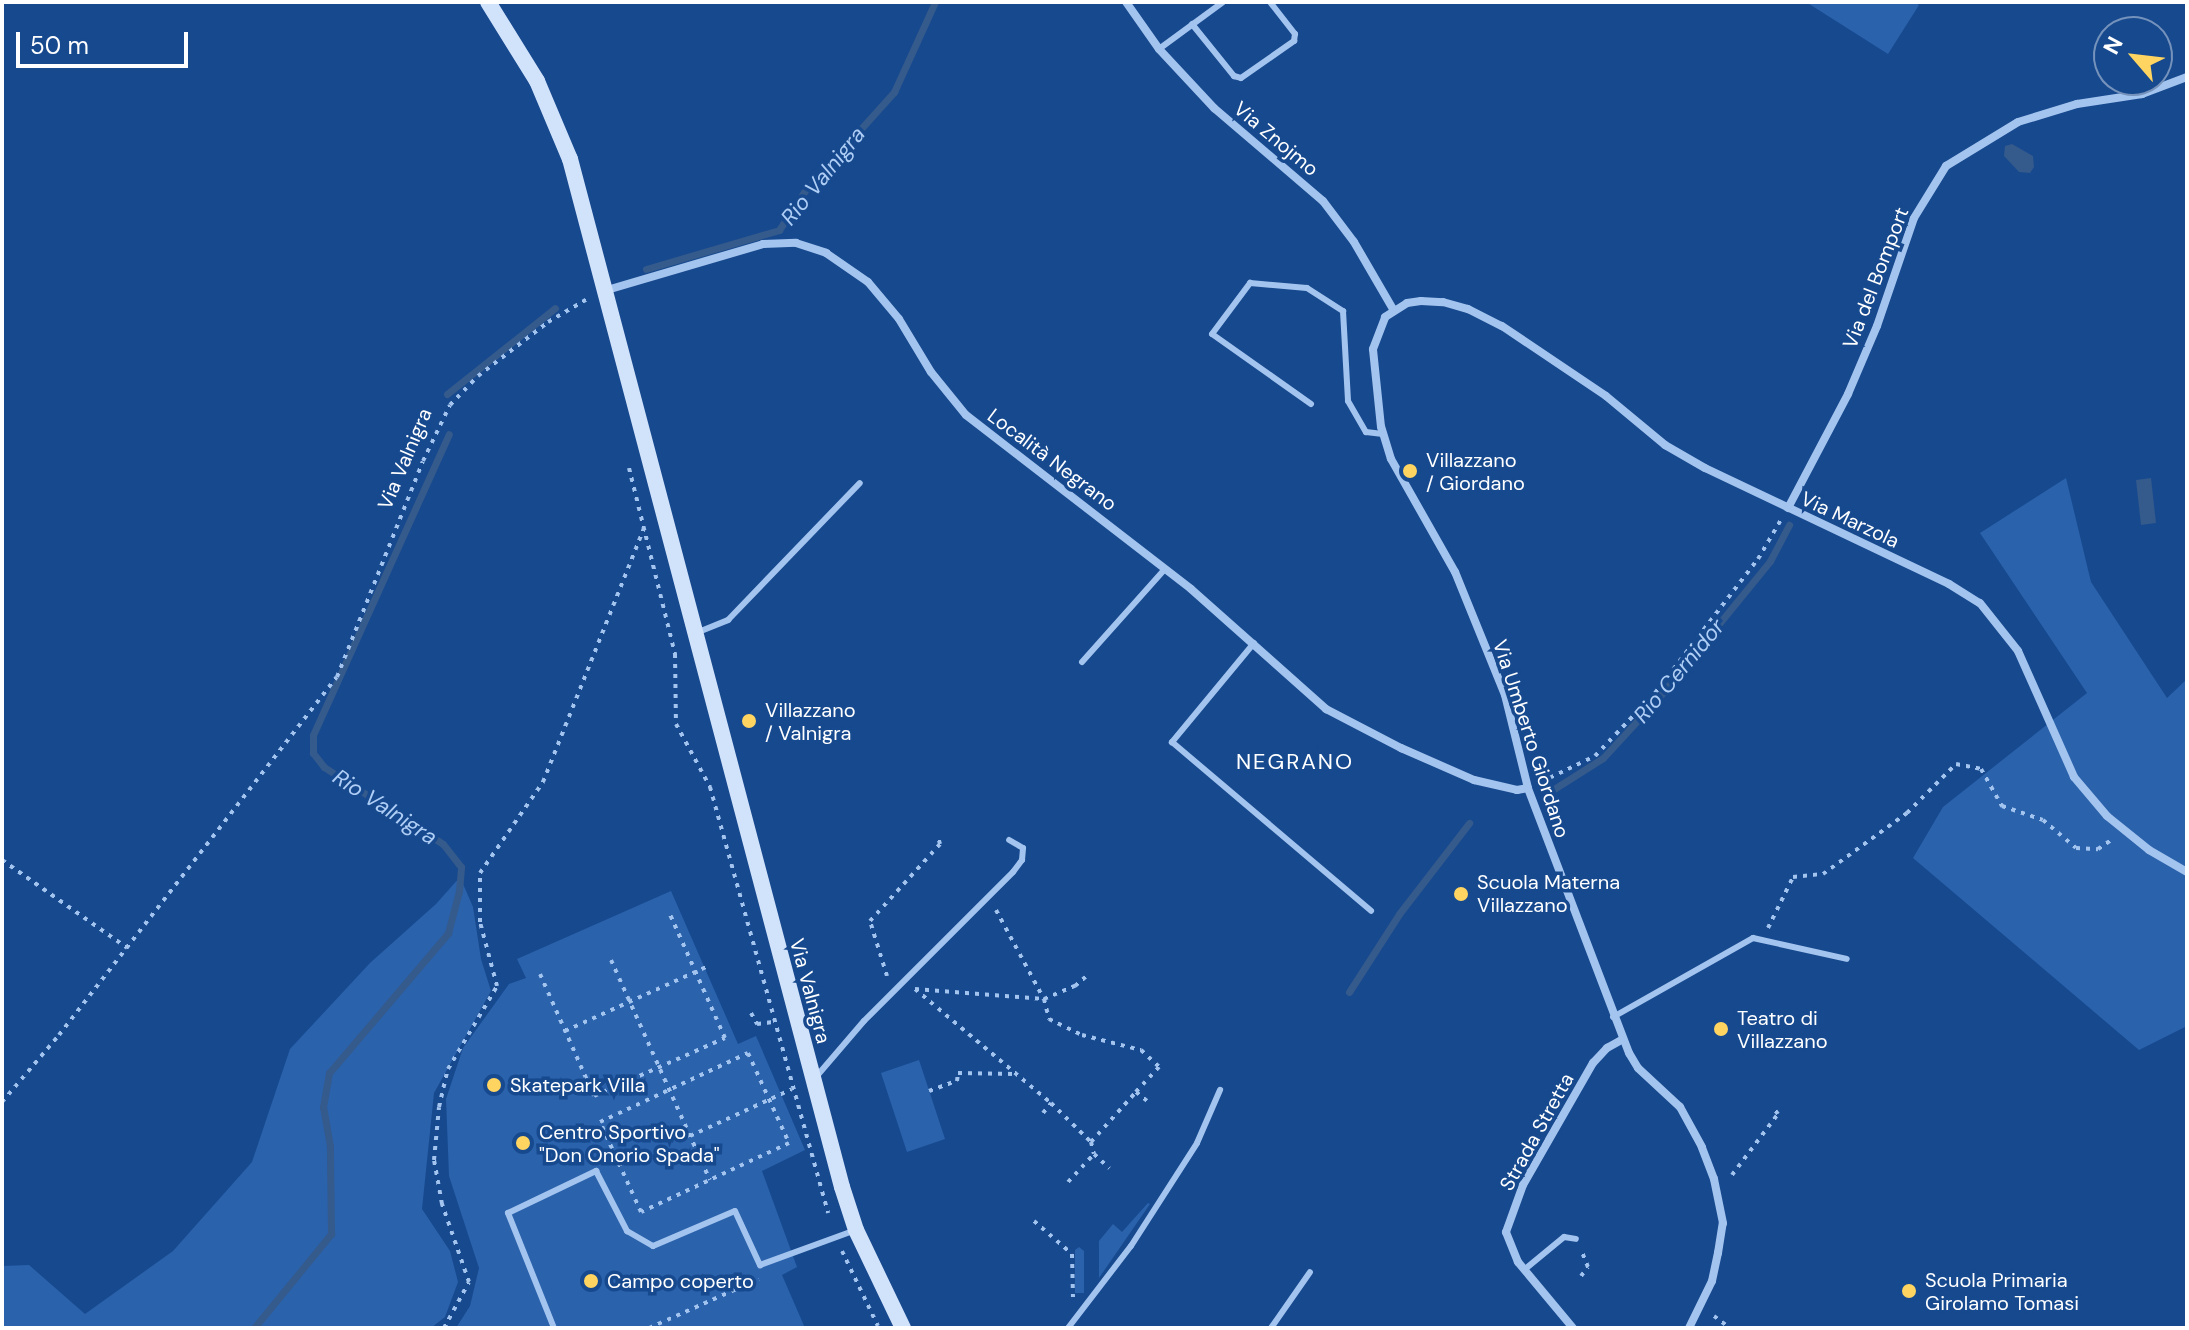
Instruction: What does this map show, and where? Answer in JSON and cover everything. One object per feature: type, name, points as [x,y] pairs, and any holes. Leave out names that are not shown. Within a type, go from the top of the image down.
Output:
[{"type":"main road","points":[[488,2],[537,81],[570,159],[607,290]]},
{"type":"main road","name":"Via Valnigra","points":[[607,290],[813,1080],[856,1230],[903,1328]]},
{"type":"street","name":"Via Znojmo","points":[[1126,2],[1159,49],[1236,129],[1323,201],[1354,242],[1393,309]]},
{"type":"street","name":"Via del Bomport","points":[[1788,508],[1848,394],[1877,326],[1914,218],[1946,166],[2018,122],[2077,104],[2142,94],[2187,77]]},
{"type":"street","name":"Località Negrano","points":[[607,290],[763,244],[796,243],[826,253],[868,282],[899,319],[931,372],[966,415],[1165,569],[1254,643],[1326,709],[1401,748],[1474,780],[1517,790],[1528,788]]},
{"type":"street","name":"Via Marzola","points":[[1393,309],[1407,303],[1443,302],[1468,309],[1502,326],[1606,396],[1665,445],[1788,508],[1949,584],[1980,603],[2018,651],[2074,777],[2107,816],[2187,872]]},
{"type":"street","name":"Via Umberto Giordano","points":[[1393,309],[1379,325],[1373,349],[1383,434],[1391,459],[1455,572],[1505,695],[1528,788],[1613,1017],[1638,1068],[1680,1107],[1702,1147],[1714,1179],[1723,1223],[1718,1253],[1712,1281],[1689,1328]]},
{"type":"street","name":"Strada Stretta","points":[[1573,1328],[1524,1270],[1510,1249],[1506,1232],[1512,1209],[1593,1063],[1607,1048],[1623,1039]]},
{"type":"lane","points":[[1159,49],[1223,2]]},
{"type":"lane","points":[[1192,24],[1234,76],[1241,78],[1294,41],[1295,34],[1270,2]]},
{"type":"lane","points":[[1311,404],[1212,334],[1250,283],[1307,288],[1343,311],[1348,401],[1366,432],[1383,434]]},
{"type":"lane","points":[[695,633],[728,620],[860,483]]},
{"type":"lane","points":[[1082,662],[1165,569]]},
{"type":"lane","points":[[1254,643],[1172,742],[1371,911]]},
{"type":"lane","name":"Via Valnigra","points":[[813,1080],[1022,860],[1023,848],[1009,840]]},
{"type":"lane","points":[[1613,1017],[1753,938],[1847,959]]},
{"type":"lane","points":[[1068,1328],[1091,1302],[1197,1143],[1220,1090]]},
{"type":"lane","points":[[554,1328],[508,1213],[596,1171],[627,1231],[653,1246],[735,1211],[760,1265],[856,1230]]},
{"type":"lane","points":[[1524,1270],[1564,1237],[1576,1239]]},
{"type":"lane","points":[[1271,1328],[1310,1272]]},
{"type":"path","points":[[588,290],[588,309]]},
{"type":"path","name":"Via Valnigra","points":[[2,1102],[127,948],[337,677],[423,461],[450,405],[478,376],[548,322],[607,290]]},
{"type":"path","points":[[629,467],[675,654],[676,724],[710,787],[773,1022],[836,1237],[879,1328]]},
{"type":"path","points":[[444,1328],[469,1282],[442,1204],[434,1160],[439,1107],[448,1069],[497,986],[480,922],[480,873],[543,782],[644,527],[662,504]]},
{"type":"path","points":[[1528,788],[1595,756],[1655,693],[1758,559],[1788,508]]},
{"type":"path","points":[[1753,938],[1769,928],[1793,877],[1823,874],[1907,813],[1956,764],[1981,769],[2002,806],[2043,820],[2076,848],[2098,849],[2125,830]]},
{"type":"path","points":[[893,994],[870,921],[940,844],[938,837]]},
{"type":"path","points":[[2,860],[127,948]]},
{"type":"path","points":[[989,898],[1044,999],[1049,1019],[1082,1035],[1141,1050],[1159,1067],[1091,1142]]},
{"type":"path","points":[[540,974],[594,1096],[725,1038],[669,912]]},
{"type":"path","points":[[611,960],[710,1180]]},
{"type":"path","points":[[565,1031],[706,967]]},
{"type":"path","points":[[1089,974],[1075,986],[1044,999],[915,989],[1051,1103],[1091,1142],[1094,1154],[1109,1168]]},
{"type":"path","points":[[751,1013],[757,1024],[773,1022]]},
{"type":"path","points":[[748,1053],[789,1143],[641,1212],[600,1122],[669,1090],[748,1053]]},
{"type":"path","points":[[929,1091],[957,1081],[958,1073],[1018,1074]]},
{"type":"path","points":[[690,1136],[792,1089]]},
{"type":"path","points":[[1136,1092],[1147,1101]]},
{"type":"path","points":[[1043,1113],[1051,1103]]},
{"type":"path","points":[[1732,1175],[1778,1114],[1774,1109]]},
{"type":"path","points":[[1068,1182],[1094,1154]]},
{"type":"path","points":[[1034,1221],[1072,1254],[1073,1307]]},
{"type":"path","points":[[1576,1239],[1588,1267],[1581,1276]]},
{"type":"path","points":[[649,1328],[759,1279],[777,1259]]},
{"type":"path","points":[[1714,1316],[1730,1328]]},
{"type":"shaded area","points":[[1806,2],[1915,2],[1919,5],[1888,54]]},
{"type":"shaded area","points":[[2012,144],[2033,156],[2034,167],[2030,173],[2019,172],[2004,156],[2005,146]]},
{"type":"shaded area","points":[[2066,478],[2091,582],[2167,698],[2187,679],[2187,1026],[2139,1050],[1913,858],[1943,807],[2087,693],[1980,533]]},
{"type":"shaded area","points":[[2151,478],[2156,523],[2141,525],[2136,480]]},
{"type":"shaded area","points":[[460,877],[473,907],[481,959],[491,991],[434,1093],[422,1209],[450,1251],[458,1282],[445,1317],[431,1328],[2,1328],[2,1266],[29,1265],[85,1314],[173,1251],[252,1162],[290,1049],[370,963],[436,904]]},
{"type":"shaded area","points":[[671,891],[738,1044],[756,1036],[805,1150],[762,1171],[797,1267],[782,1275],[805,1328],[456,1328],[470,1306],[479,1268],[449,1176],[446,1099],[463,1048],[509,984],[526,978],[517,959]]},
{"type":"shaded area","points":[[919,1060],[945,1139],[907,1152],[881,1073]]},
{"type":"shaded area","points":[[1148,1203],[1099,1278],[1099,1241],[1113,1224],[1122,1232]]},
{"type":"shaded area","points":[[1079,1247],[1084,1251],[1084,1293],[1075,1293],[1075,1250]]},
{"type":"waterway","name":"Rio Valnigra","points":[[646,269],[779,230],[804,192],[894,92],[935,2]]},
{"type":"waterway","name":"Rio Valnigra","points":[[447,394],[555,308]]},
{"type":"waterway","name":"Rio Valnigra","points":[[254,1328],[331,1234],[330,1146],[323,1107],[329,1073],[448,933],[459,891],[461,867],[443,844],[324,767],[313,753],[313,735],[449,434]]},
{"type":"waterway","name":"Rio Cernidor","points":[[1546,794],[1603,758],[1660,696],[1770,561],[1789,525]]},
{"type":"waterway","name":"Rio Cernidor","points":[[1349,992],[1399,914],[1469,823]]},
{"type":"place","name":"Villazzano / Giordano","points":[[1410,471]]},
{"type":"place","name":"Villazzano / Valnigra","points":[[749,721]]},
{"type":"place","name":"Scuola Materna Villazzano","points":[[1461,894]]},
{"type":"place","name":"Teatro di Villazzano","points":[[1721,1029]]},
{"type":"place","name":"Skatepark Villa","points":[[494,1085]]},
{"type":"place","name":"Centro Sportivo \"Don Onorio Spada\"","points":[[523,1143]]},
{"type":"place","name":"Campo coperto","points":[[591,1281]]},
{"type":"place","name":"Scuola Primaria Girolamo Tomasi","points":[[1909,1291]]},
{"type":"district","name":"NEGRANO","points":[[1295,762]]}]
